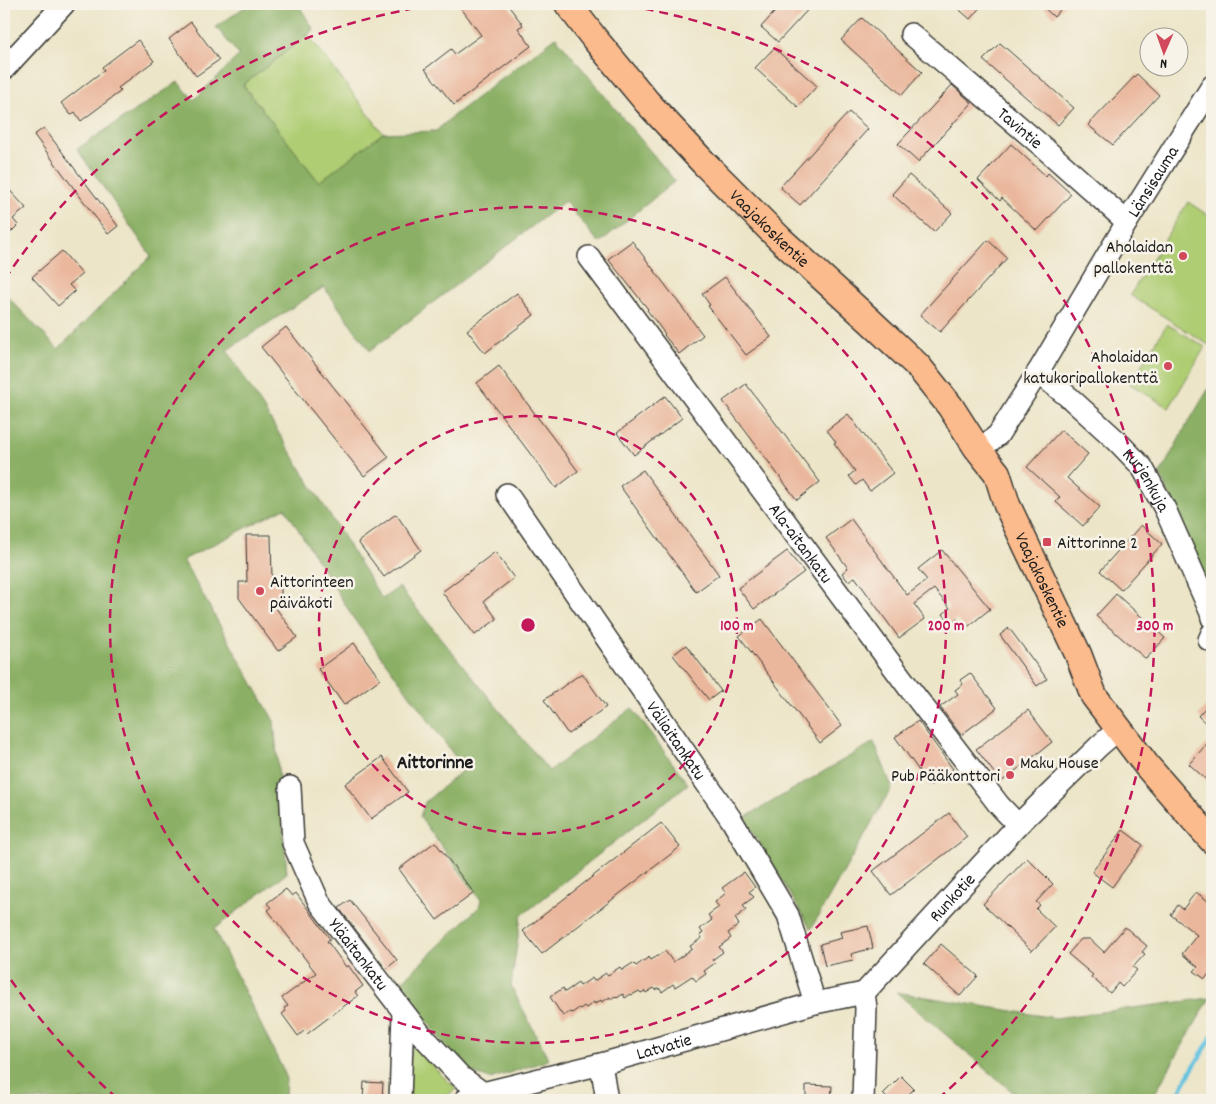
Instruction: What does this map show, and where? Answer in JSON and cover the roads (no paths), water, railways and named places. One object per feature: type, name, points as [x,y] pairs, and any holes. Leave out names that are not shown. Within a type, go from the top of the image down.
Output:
[{"type":"main road","name":"Vaajakoskentie","points":[[568,4],[647,102],[703,162],[780,239],[918,366],[950,406],[977,448],[985,479],[1007,505],[1078,654],[1106,689],[1120,728],[1147,766],[1212,840]]},
{"type":"street","points":[[4,69],[64,4]]},
{"type":"street","name":"Tavintie","points":[[911,34],[1127,222]]},
{"type":"street","name":"Länsisauma","points":[[977,448],[990,442],[998,435],[1212,86]]},
{"type":"street","name":"Ala-aitankatu","points":[[590,257],[909,688],[999,805],[1018,825]]},
{"type":"street","name":"Kurjenkuja","points":[[1038,372],[1078,404],[1142,467],[1165,509],[1212,618]]},
{"type":"street","name":"Väliaitankatu","points":[[507,494],[731,819],[788,915],[815,1003]]},
{"type":"street","name":"Runkotie","points":[[864,993],[1018,825],[1120,728]]},
{"type":"street","name":"Yläaitankatu","points":[[290,787],[293,843],[319,902],[403,1012],[461,1077],[474,1097]]},
{"type":"street","points":[[863,1100],[866,1008],[864,993]]},
{"type":"street","name":"Latvatie","points":[[474,1097],[601,1064],[815,1003],[864,993]]},
{"type":"street","points":[[400,1100],[403,1012]]},
{"type":"street","points":[[601,1064],[607,1100]]},
{"type":"waterway","points":[[1175,1100],[1212,1037]]},
{"type":"place","name":"Aholaidan pallokenttä","points":[[1183,256]]},
{"type":"place","name":"Aholaidan katukoripallokenttä","points":[[1168,366]]},
{"type":"place","name":"Aittorinne 2","points":[[1047,542]]},
{"type":"place","name":"Aittorinteen päiväkoti","points":[[260,591]]},
{"type":"place","name":"Maku House","points":[[1010,762]]},
{"type":"place","name":"Pub Pääkonttori","points":[[1010,775]]},
{"type":"district","name":"Aittorinne","points":[[435,761]]}]
